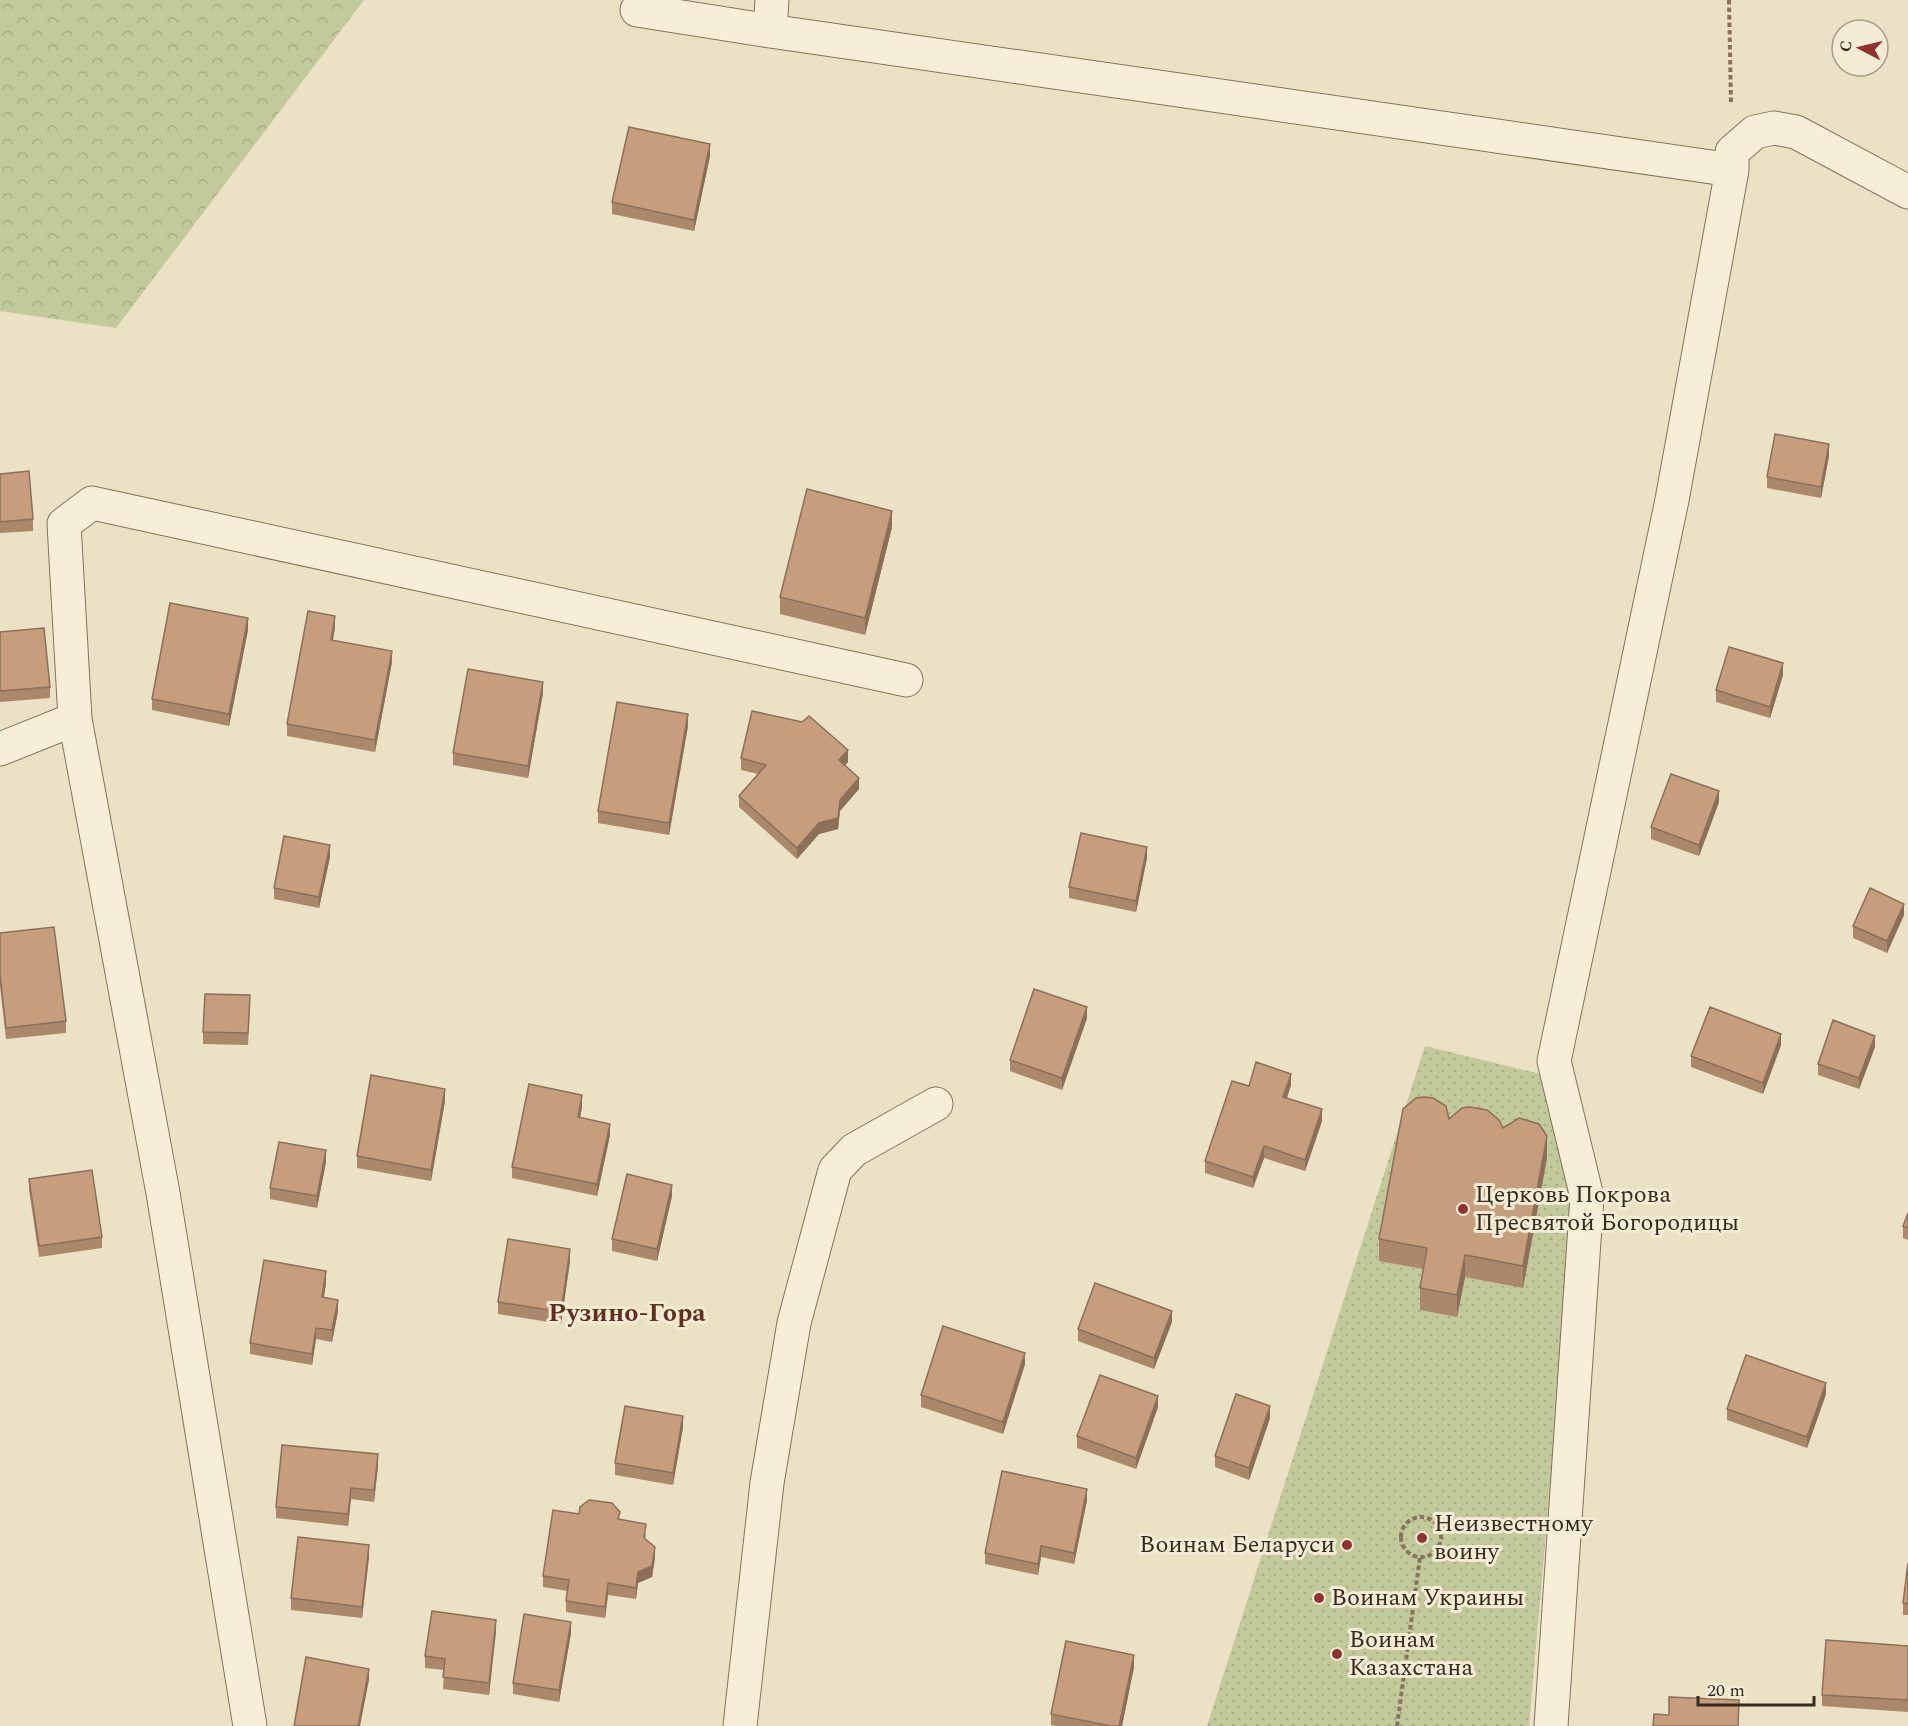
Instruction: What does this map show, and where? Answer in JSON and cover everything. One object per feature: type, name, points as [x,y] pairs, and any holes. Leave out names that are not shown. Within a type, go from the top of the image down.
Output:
[{"type":"street","points":[[637,10],[771,16],[1732,161]]},
{"type":"street","points":[[1551,1726],[1587,1197],[1554,1061],[1672,500],[1732,161],[1755,132],[1774,128],[1796,132],[1908,192]]},
{"type":"street","points":[[250,1726],[163,1193],[75,719],[64,524],[92,503],[906,680]]},
{"type":"street","points":[[0,749],[75,719]]},
{"type":"street","points":[[740,1726],[767,1483],[794,1323],[835,1170],[854,1150],[936,1104]]},
{"type":"path","points":[[1729,0],[1732,161]]},
{"type":"path","points":[[1425,1518],[1436,1525],[1441,1538],[1432,1554],[1420,1557],[1404,1548],[1401,1536],[1406,1524],[1412,1520],[1425,1518]]},
{"type":"path","points":[[1396,1726],[1420,1557]]},
{"type":"green space","points":[[0,0],[364,0],[116,328],[0,311]]},
{"type":"green space","points":[[1425,1046],[1540,1074],[1576,1192],[1529,1726],[1207,1726]]},
{"type":"building","points":[[629,127],[710,144],[694,220],[612,202]]},
{"type":"building","points":[[1775,434],[1829,444],[1821,487],[1767,477]]},
{"type":"building","points":[[29,471],[33,519],[0,522],[0,474]]},
{"type":"building","points":[[807,489],[892,511],[865,618],[780,597]]},
{"type":"building","points":[[170,603],[248,618],[229,714],[152,699]]},
{"type":"building","points":[[308,611],[335,616],[331,640],[392,651],[375,740],[287,724]]},
{"type":"building","points":[[44,628],[50,687],[0,691],[0,632]]},
{"type":"building","points":[[1729,647],[1783,663],[1770,707],[1716,690]]},
{"type":"building","points":[[468,669],[543,682],[528,766],[453,753]]},
{"type":"building","points":[[617,702],[688,714],[669,823],[598,811]]},
{"type":"building","points":[[752,711],[802,722],[809,716],[848,750],[839,760],[859,778],[840,800],[838,818],[819,823],[797,848],[739,796],[766,765],[741,758]]},
{"type":"building","points":[[1671,774],[1719,791],[1699,845],[1651,827]]},
{"type":"building","points":[[1081,833],[1147,847],[1136,901],[1069,887]]},
{"type":"building","points":[[284,836],[330,845],[319,897],[274,888]]},
{"type":"building","points":[[1870,888],[1904,904],[1887,941],[1853,926]]},
{"type":"building","points":[[54,927],[66,1021],[6,1028],[0,975],[0,933]]},
{"type":"building","points":[[1034,989],[1087,1007],[1062,1078],[1010,1060]]},
{"type":"building","points":[[205,994],[250,995],[248,1033],[203,1032]]},
{"type":"building","points":[[1710,1007],[1781,1034],[1763,1083],[1691,1056]]},
{"type":"building","points":[[1833,1020],[1875,1036],[1859,1078],[1818,1064]]},
{"type":"building","points":[[1256,1062],[1291,1074],[1283,1097],[1322,1109],[1305,1160],[1264,1146],[1253,1177],[1205,1161],[1232,1081],[1249,1086]]},
{"type":"building","points":[[371,1075],[445,1089],[431,1170],[357,1156]]},
{"type":"building","points":[[529,1084],[582,1095],[578,1117],[610,1124],[597,1184],[512,1167]]},
{"type":"building","name":"Церковь Покрова Пресвятой Богородицы","points":[[1416,1098],[1433,1098],[1446,1106],[1449,1119],[1462,1108],[1470,1107],[1487,1110],[1499,1120],[1503,1128],[1519,1118],[1539,1124],[1547,1136],[1523,1266],[1465,1255],[1457,1295],[1420,1288],[1427,1248],[1379,1239],[1403,1109]]},
{"type":"building","points":[[279,1142],[326,1150],[317,1196],[270,1188]]},
{"type":"building","points":[[92,1170],[102,1237],[39,1246],[29,1179]]},
{"type":"building","points":[[627,1174],[672,1185],[657,1249],[612,1239]]},
{"type":"building","points":[[1908,1213],[1908,1228],[1903,1226]]},
{"type":"building","points":[[508,1239],[570,1249],[561,1312],[498,1302]]},
{"type":"building","points":[[264,1260],[326,1271],[322,1297],[338,1300],[332,1330],[316,1328],[312,1354],[250,1343]]},
{"type":"building","points":[[1095,1283],[1172,1311],[1154,1358],[1078,1329]]},
{"type":"building","points":[[943,1326],[1025,1353],[1003,1422],[921,1395]]},
{"type":"building","points":[[1746,1355],[1826,1383],[1807,1437],[1727,1409]]},
{"type":"building","points":[[1100,1375],[1158,1396],[1136,1458],[1077,1436]]},
{"type":"building","points":[[1236,1394],[1270,1406],[1249,1468],[1215,1456]]},
{"type":"building","points":[[625,1406],[683,1416],[673,1473],[615,1463]]},
{"type":"building","points":[[282,1445],[378,1454],[374,1490],[351,1488],[348,1514],[276,1507]]},
{"type":"building","points":[[1002,1471],[1087,1489],[1074,1553],[1041,1546],[1038,1564],[985,1553]]},
{"type":"building","points":[[589,1500],[612,1503],[620,1512],[618,1519],[646,1524],[644,1538],[655,1547],[652,1566],[638,1572],[636,1588],[608,1583],[605,1607],[566,1601],[569,1580],[543,1576],[553,1510],[579,1514],[580,1507]]},
{"type":"building","points":[[298,1537],[369,1545],[362,1607],[291,1598]]},
{"type":"building","points":[[1908,1563],[1908,1604],[1903,1603]]},
{"type":"building","points":[[432,1611],[496,1620],[489,1683],[443,1677],[445,1659],[425,1656]]},
{"type":"building","points":[[524,1614],[571,1622],[559,1690],[513,1683]]},
{"type":"building","points":[[1826,1640],[1908,1646],[1908,1700],[1822,1695]]},
{"type":"building","points":[[1066,1641],[1134,1655],[1119,1726],[1051,1714]]},
{"type":"building","points":[[306,1657],[369,1669],[358,1726],[294,1726]]},
{"type":"building","points":[[1669,1697],[1739,1700],[1738,1726],[1653,1726],[1654,1714],[1669,1715]]},
{"type":"place","name":"Церковь Покрова Пресвятой Богородицы","points":[[1463,1209]]},
{"type":"place","name":"Неизвестному воину","points":[[1422,1538]]},
{"type":"place","name":"Воинам Беларуси","points":[[1347,1545]]},
{"type":"place","name":"Воинам Украины","points":[[1319,1598]]},
{"type":"place","name":"Воинам Казахстана","points":[[1337,1654]]},
{"type":"district","name":"Рузино-Гора","points":[[627,1313]]}]
